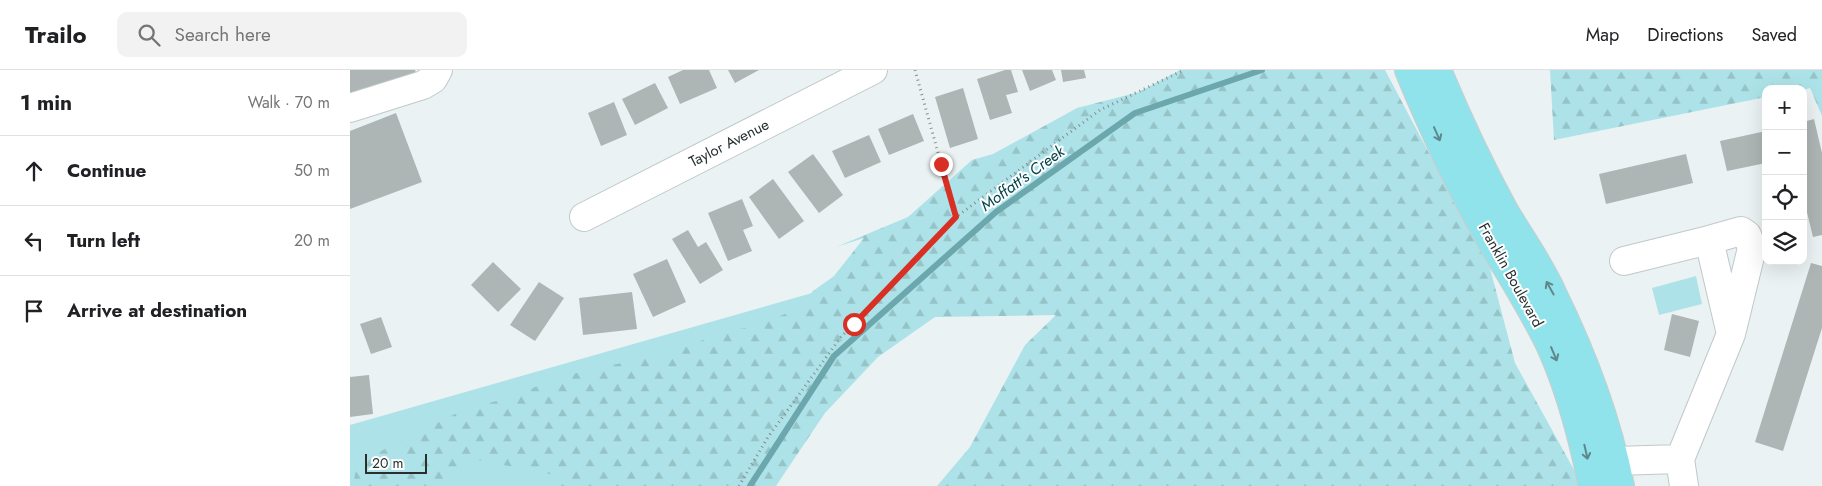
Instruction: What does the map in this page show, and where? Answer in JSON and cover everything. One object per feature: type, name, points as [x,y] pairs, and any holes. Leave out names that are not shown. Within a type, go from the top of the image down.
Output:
[{"type":"main road","name":"Franklin Boulevard","points":[[1441,79],[1479,162],[1505,212],[1552,291],[1566,322],[1588,374],[1618,474]]},
{"type":"main road","name":"Franklin Boulevard","points":[[1413,80],[1455,172],[1553,351],[1578,419],[1594,486]]},
{"type":"street","points":[[350,108],[423,85],[433,79],[438,70]]},
{"type":"street","name":"Taylor Avenue","points":[[584,217],[873,70]]},
{"type":"street","points":[[1624,261],[1741,231],[1747,235],[1752,248],[1731,334],[1680,458],[1684,486]]},
{"type":"street","points":[[1709,240],[1731,334]]},
{"type":"street","points":[[1618,474],[1680,458]]},
{"type":"path","points":[[916,70],[956,217]]},
{"type":"path","points":[[739,486],[768,437],[841,337],[956,217],[1100,110],[1184,70]]},
{"type":"green space","points":[[1180,70],[1385,70],[1490,268],[1515,363],[1583,486],[937,486],[970,447],[1025,345],[1056,315],[935,317],[878,357],[825,413],[776,486],[560,486],[560,476],[467,458],[437,486],[353,486],[357,463],[461,411],[514,396],[559,377],[675,351],[726,331],[758,326],[798,308],[813,291],[834,276],[864,238],[836,247],[908,217],[972,160],[993,154],[1077,108],[1139,92]]},
{"type":"green space","points":[[1550,70],[1822,70],[1822,116],[1810,88],[1807,89],[1807,85],[1762,85],[1762,98],[1554,140]]},
{"type":"green space","points":[[889,271],[749,486],[350,486],[350,425]]},
{"type":"green space","points":[[1696,276],[1702,304],[1659,315],[1652,288]]},
{"type":"building","points":[[350,70],[415,70],[418,79],[350,99]]},
{"type":"building","points":[[683,70],[709,70],[717,88],[680,104],[668,77]]},
{"type":"building","points":[[728,70],[759,70],[735,83]]},
{"type":"building","points":[[1005,70],[1011,70],[1018,92],[1006,95],[1012,113],[990,120],[977,79]]},
{"type":"building","points":[[1022,70],[1052,70],[1056,80],[1030,91]]},
{"type":"building","points":[[1061,70],[1084,70],[1086,78],[1063,82]]},
{"type":"building","points":[[655,83],[668,108],[635,125],[622,99]]},
{"type":"building","points":[[963,88],[978,139],[950,148],[935,97]]},
{"type":"building","points":[[614,102],[627,135],[601,146],[588,113]]},
{"type":"building","points":[[396,113],[422,182],[350,209],[350,131]]},
{"type":"building","points":[[913,114],[924,141],[889,155],[878,129]]},
{"type":"building","points":[[1814,119],[1822,153],[1822,235],[1813,237],[1807,212],[1807,121]]},
{"type":"building","points":[[1762,132],[1762,164],[1727,171],[1720,141]]},
{"type":"building","points":[[869,135],[881,162],[845,178],[832,151]]},
{"type":"building","points":[[813,154],[843,195],[819,213],[788,172]]},
{"type":"building","points":[[1686,154],[1693,183],[1606,204],[1599,174]]},
{"type":"building","points":[[773,179],[804,221],[779,239],[749,197]]},
{"type":"building","points":[[742,199],[753,226],[743,230],[752,251],[728,261],[708,213]]},
{"type":"building","points":[[688,230],[698,247],[706,242],[723,270],[700,284],[672,239]]},
{"type":"building","points":[[667,259],[686,302],[653,317],[633,274]]},
{"type":"building","points":[[493,262],[521,289],[498,312],[471,285]]},
{"type":"building","points":[[1811,263],[1822,266],[1822,328],[1783,451],[1755,442]]},
{"type":"building","points":[[539,282],[564,298],[535,341],[510,325]]},
{"type":"building","points":[[632,292],[637,329],[583,335],[579,298]]},
{"type":"building","points":[[1672,314],[1699,321],[1690,357],[1664,350]]},
{"type":"building","points":[[381,317],[392,347],[371,354],[360,324]]},
{"type":"building","points":[[369,375],[373,414],[350,417],[350,377]]},
{"type":"waterway","name":"Moffatt's Creek","points":[[750,486],[834,356],[996,212],[1135,113],[1262,70]]},
{"type":"route","points":[[854,324],[956,217],[941,164]]}]
